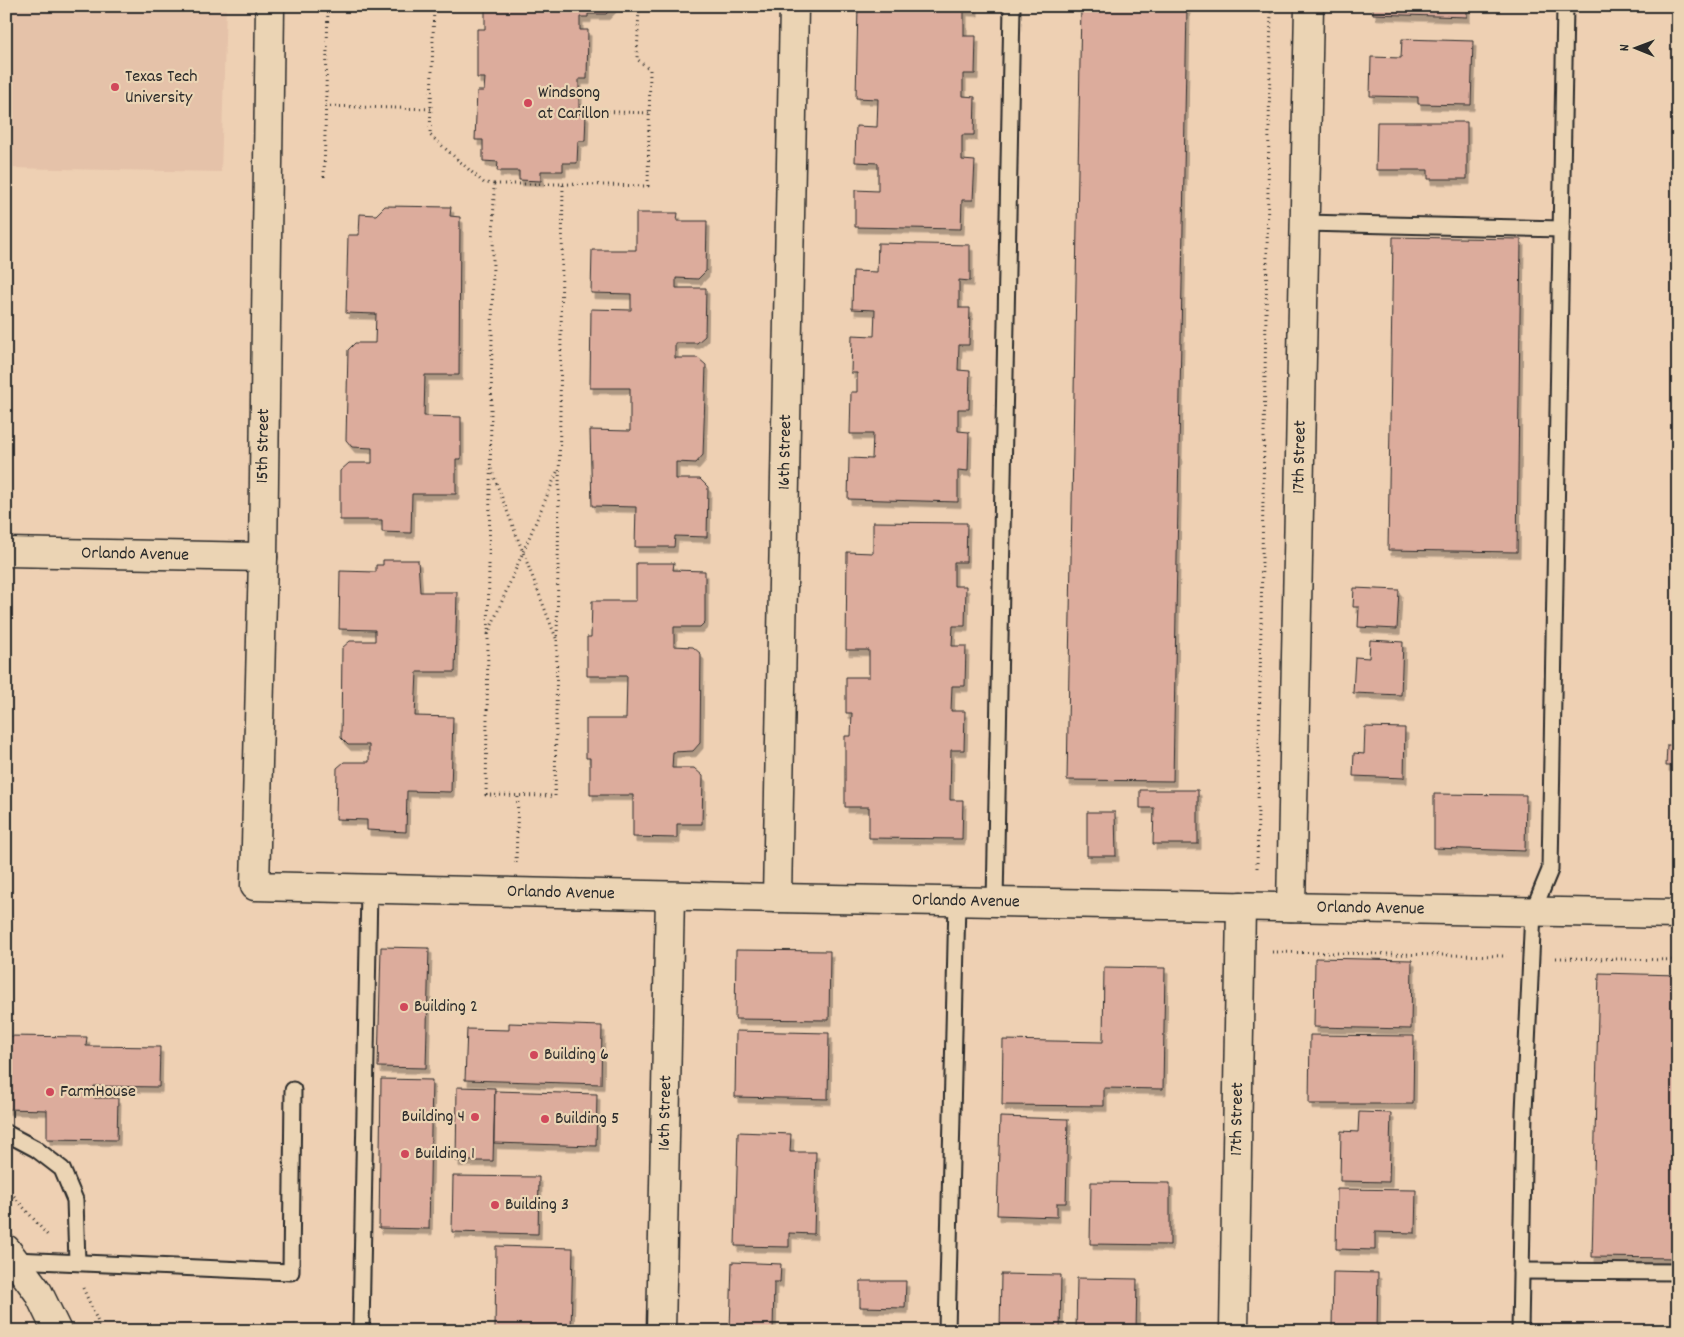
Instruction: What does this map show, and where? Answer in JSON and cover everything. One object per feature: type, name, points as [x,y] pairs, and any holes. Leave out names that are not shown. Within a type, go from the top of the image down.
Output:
[{"type":"street","name":"15th Street","points":[[255,886],[263,557],[270,6]]},
{"type":"street","name":"16th Street","points":[[777,898],[794,6]]},
{"type":"street","name":"17th Street","points":[[1291,907],[1309,6]]},
{"type":"street","name":"Orlando Avenue","points":[[6,552],[263,557]]},
{"type":"street","name":"Orlando Avenue","points":[[255,886],[670,896],[1678,914]]},
{"type":"street","name":"16th Street","points":[[661,1331],[670,896]]},
{"type":"street","name":"17th Street","points":[[1234,1331],[1241,906]]},
{"type":"street","points":[[10,1255],[38,1292],[57,1331]]},
{"type":"lane","points":[[995,902],[1012,6]]},
{"type":"lane","points":[[1520,1331],[1524,1112],[1533,911],[1550,870],[1566,6]]},
{"type":"lane","points":[[1304,224],[1562,229]]},
{"type":"lane","points":[[361,1331],[369,888]]},
{"type":"lane","points":[[947,1331],[957,901]]},
{"type":"lane","points":[[10,1255],[77,1262],[291,1272],[293,1090]]},
{"type":"lane","points":[[6,1133],[36,1149],[62,1169],[75,1200],[77,1262]]},
{"type":"lane","points":[[1521,1271],[1678,1272]]},
{"type":"path","points":[[324,177],[328,6]]},
{"type":"path","points":[[434,6],[430,135],[484,183],[648,186],[650,70],[637,59],[639,6]]},
{"type":"path","points":[[1258,868],[1271,6]]},
{"type":"path","points":[[325,106],[432,109]]},
{"type":"path","points":[[588,111],[650,113]]},
{"type":"path","points":[[494,184],[486,795],[555,796],[563,184]]},
{"type":"path","points":[[490,466],[557,641]]},
{"type":"path","points":[[488,636],[559,467]]},
{"type":"path","points":[[516,863],[518,795]]},
{"type":"path","points":[[1272,952],[1678,960]]},
{"type":"path","points":[[6,1324],[10,1331]]},
{"type":"shaded area","name":"Texas Tech University","points":[[6,6],[226,6],[221,172],[6,168]]},
{"type":"building","name":"Windsong at Carillon","points":[[485,6],[614,6],[606,14],[588,14],[588,17],[580,17],[580,30],[588,30],[587,79],[579,79],[579,114],[586,114],[585,141],[578,141],[577,163],[563,163],[563,171],[541,171],[541,181],[519,180],[519,171],[497,171],[498,162],[483,161],[483,140],[475,140],[477,91],[484,91],[485,78],[477,78],[477,29],[485,29]]},
{"type":"building","points":[[858,6],[975,6],[975,11],[964,10],[964,36],[976,36],[975,74],[963,74],[963,96],[975,97],[974,135],[962,135],[962,160],[975,161],[973,200],[962,200],[961,229],[855,227],[855,190],[878,191],[878,163],[855,162],[856,126],[877,127],[878,99],[856,98]]},
{"type":"building","points":[[1081,6],[1187,6],[1173,781],[1067,780]]},
{"type":"building","points":[[1373,6],[1467,6],[1467,17],[1373,14]]},
{"type":"building","points":[[1402,39],[1473,41],[1471,105],[1418,104],[1418,97],[1370,96],[1371,57],[1401,58]]},
{"type":"building","points":[[1377,122],[1467,122],[1467,179],[1428,179],[1428,170],[1376,170]]},
{"type":"building","points":[[385,206],[451,207],[450,216],[460,217],[459,375],[425,375],[424,416],[461,417],[461,459],[456,459],[456,494],[412,494],[411,533],[382,532],[382,520],[340,520],[340,471],[349,463],[372,463],[372,448],[352,447],[346,440],[348,350],[355,343],[375,343],[376,314],[346,313],[348,235],[359,235],[360,214],[376,215]]},
{"type":"building","points":[[636,213],[678,213],[677,221],[707,221],[706,271],[698,279],[676,278],[676,288],[706,288],[705,336],[697,343],[675,343],[675,358],[698,358],[706,365],[703,455],[696,463],[676,462],[676,479],[700,479],[708,487],[707,537],[675,536],[674,547],[635,547],[636,507],[592,506],[590,430],[630,431],[630,388],[590,388],[591,309],[631,310],[631,294],[591,293],[592,250],[636,250]]},
{"type":"building","points":[[1393,237],[1521,239],[1517,552],[1388,550]]},
{"type":"building","points":[[878,243],[970,245],[970,281],[959,280],[959,308],[970,308],[969,345],[959,345],[958,370],[970,371],[969,409],[958,409],[958,431],[969,432],[968,471],[958,470],[958,502],[848,499],[849,458],[872,459],[873,434],[850,434],[851,392],[857,392],[857,373],[851,373],[852,335],[874,336],[875,310],[852,309],[853,271],[877,272]]},
{"type":"building","points":[[873,522],[967,523],[966,562],[954,562],[954,586],[966,586],[965,626],[953,626],[952,646],[966,646],[965,686],[952,686],[951,711],[965,711],[964,750],[951,750],[950,800],[963,800],[962,839],[869,838],[869,807],[845,807],[845,736],[851,736],[852,713],[846,713],[846,677],[869,677],[869,650],[846,650],[847,552],[873,553]]},
{"type":"building","points":[[383,560],[418,560],[420,592],[457,592],[455,672],[417,672],[415,716],[453,717],[451,792],[407,791],[406,832],[367,830],[367,820],[336,819],[337,768],[344,762],[369,762],[369,745],[348,745],[341,738],[342,648],[350,641],[375,641],[375,630],[339,629],[340,571],[376,572],[376,565],[383,565]]},
{"type":"building","points":[[636,563],[674,563],[673,570],[705,571],[705,622],[700,627],[674,627],[674,646],[693,647],[701,654],[700,743],[693,751],[673,752],[672,768],[694,768],[703,776],[702,824],[677,824],[677,838],[633,837],[633,795],[590,795],[590,758],[586,758],[586,719],[626,719],[627,676],[587,676],[587,637],[591,637],[592,601],[636,601]]},
{"type":"building","points":[[1354,588],[1399,590],[1397,629],[1358,627],[1359,607],[1353,607]]},
{"type":"building","points":[[1370,640],[1403,642],[1401,695],[1353,693],[1355,657],[1369,658]]},
{"type":"building","points":[[1365,727],[1405,728],[1404,778],[1353,776],[1354,753],[1364,754]]},
{"type":"building","points":[[1667,745],[1678,745],[1678,766],[1666,766]]},
{"type":"building","points":[[1140,790],[1198,790],[1198,844],[1153,844],[1154,808],[1140,808]]},
{"type":"building","points":[[1434,794],[1526,795],[1525,851],[1434,848]]},
{"type":"building","points":[[1087,812],[1115,812],[1116,856],[1087,856]]},
{"type":"building","name":"Building 2","points":[[381,947],[429,948],[426,1068],[378,1067]]},
{"type":"building","points":[[736,950],[830,951],[829,1020],[735,1019]]},
{"type":"building","points":[[1315,958],[1412,960],[1411,1029],[1314,1027]]},
{"type":"building","points":[[1104,967],[1165,968],[1163,1089],[1104,1088],[1104,1106],[1002,1105],[1003,1040],[1103,1042]]},
{"type":"building","points":[[1599,973],[1678,975],[1678,1258],[1592,1257]]},
{"type":"building","name":"Building 6","points":[[509,1023],[602,1026],[601,1084],[465,1080],[467,1029],[509,1030]]},
{"type":"building","points":[[736,1031],[829,1033],[828,1099],[735,1097]]},
{"type":"building","points":[[1310,1035],[1414,1036],[1413,1104],[1309,1104]]},
{"type":"building","name":"FarmHouse","points":[[6,1036],[87,1037],[86,1046],[160,1047],[159,1087],[94,1086],[94,1098],[118,1098],[117,1140],[47,1139],[47,1110],[6,1109]]},
{"type":"building","name":"Building 1","points":[[381,1079],[432,1080],[429,1229],[379,1228]]},
{"type":"building","name":"Building 4","points":[[457,1087],[495,1088],[493,1161],[456,1161]]},
{"type":"building","name":"Building 5","points":[[495,1091],[597,1094],[596,1146],[494,1143]]},
{"type":"building","points":[[1359,1112],[1391,1113],[1389,1182],[1340,1181],[1341,1131],[1358,1132]]},
{"type":"building","points":[[1000,1117],[1068,1119],[1066,1203],[1057,1203],[1057,1217],[997,1215]]},
{"type":"building","points":[[738,1132],[791,1134],[790,1152],[816,1152],[814,1234],[789,1233],[789,1247],[735,1246]]},
{"type":"building","name":"Building 3","points":[[453,1176],[539,1177],[538,1234],[452,1232]]},
{"type":"building","points":[[1091,1182],[1170,1183],[1170,1245],[1090,1244]]},
{"type":"building","points":[[1337,1189],[1416,1190],[1415,1233],[1375,1232],[1375,1250],[1336,1249]]},
{"type":"building","points":[[496,1246],[573,1248],[571,1331],[495,1331]]},
{"type":"building","points":[[732,1262],[781,1264],[780,1282],[774,1282],[773,1331],[730,1331]]},
{"type":"building","points":[[1333,1272],[1378,1273],[1377,1331],[1342,1331],[1332,1327]]},
{"type":"building","points":[[1001,1274],[1061,1275],[1060,1331],[1000,1331]]},
{"type":"building","points":[[1077,1278],[1137,1279],[1136,1331],[1076,1331]]},
{"type":"building","points":[[860,1281],[906,1281],[905,1308],[860,1307]]},
{"type":"place","name":"Texas Tech University","points":[[115,87]]},
{"type":"place","name":"Windsong at Carillon","points":[[528,103]]},
{"type":"place","name":"Building 2","points":[[404,1007]]},
{"type":"place","name":"Building 6","points":[[534,1055]]},
{"type":"place","name":"FarmHouse","points":[[50,1092]]},
{"type":"place","name":"Building 4","points":[[475,1117]]},
{"type":"place","name":"Building 5","points":[[545,1119]]},
{"type":"place","name":"Building 1","points":[[405,1154]]},
{"type":"place","name":"Building 3","points":[[495,1205]]}]
